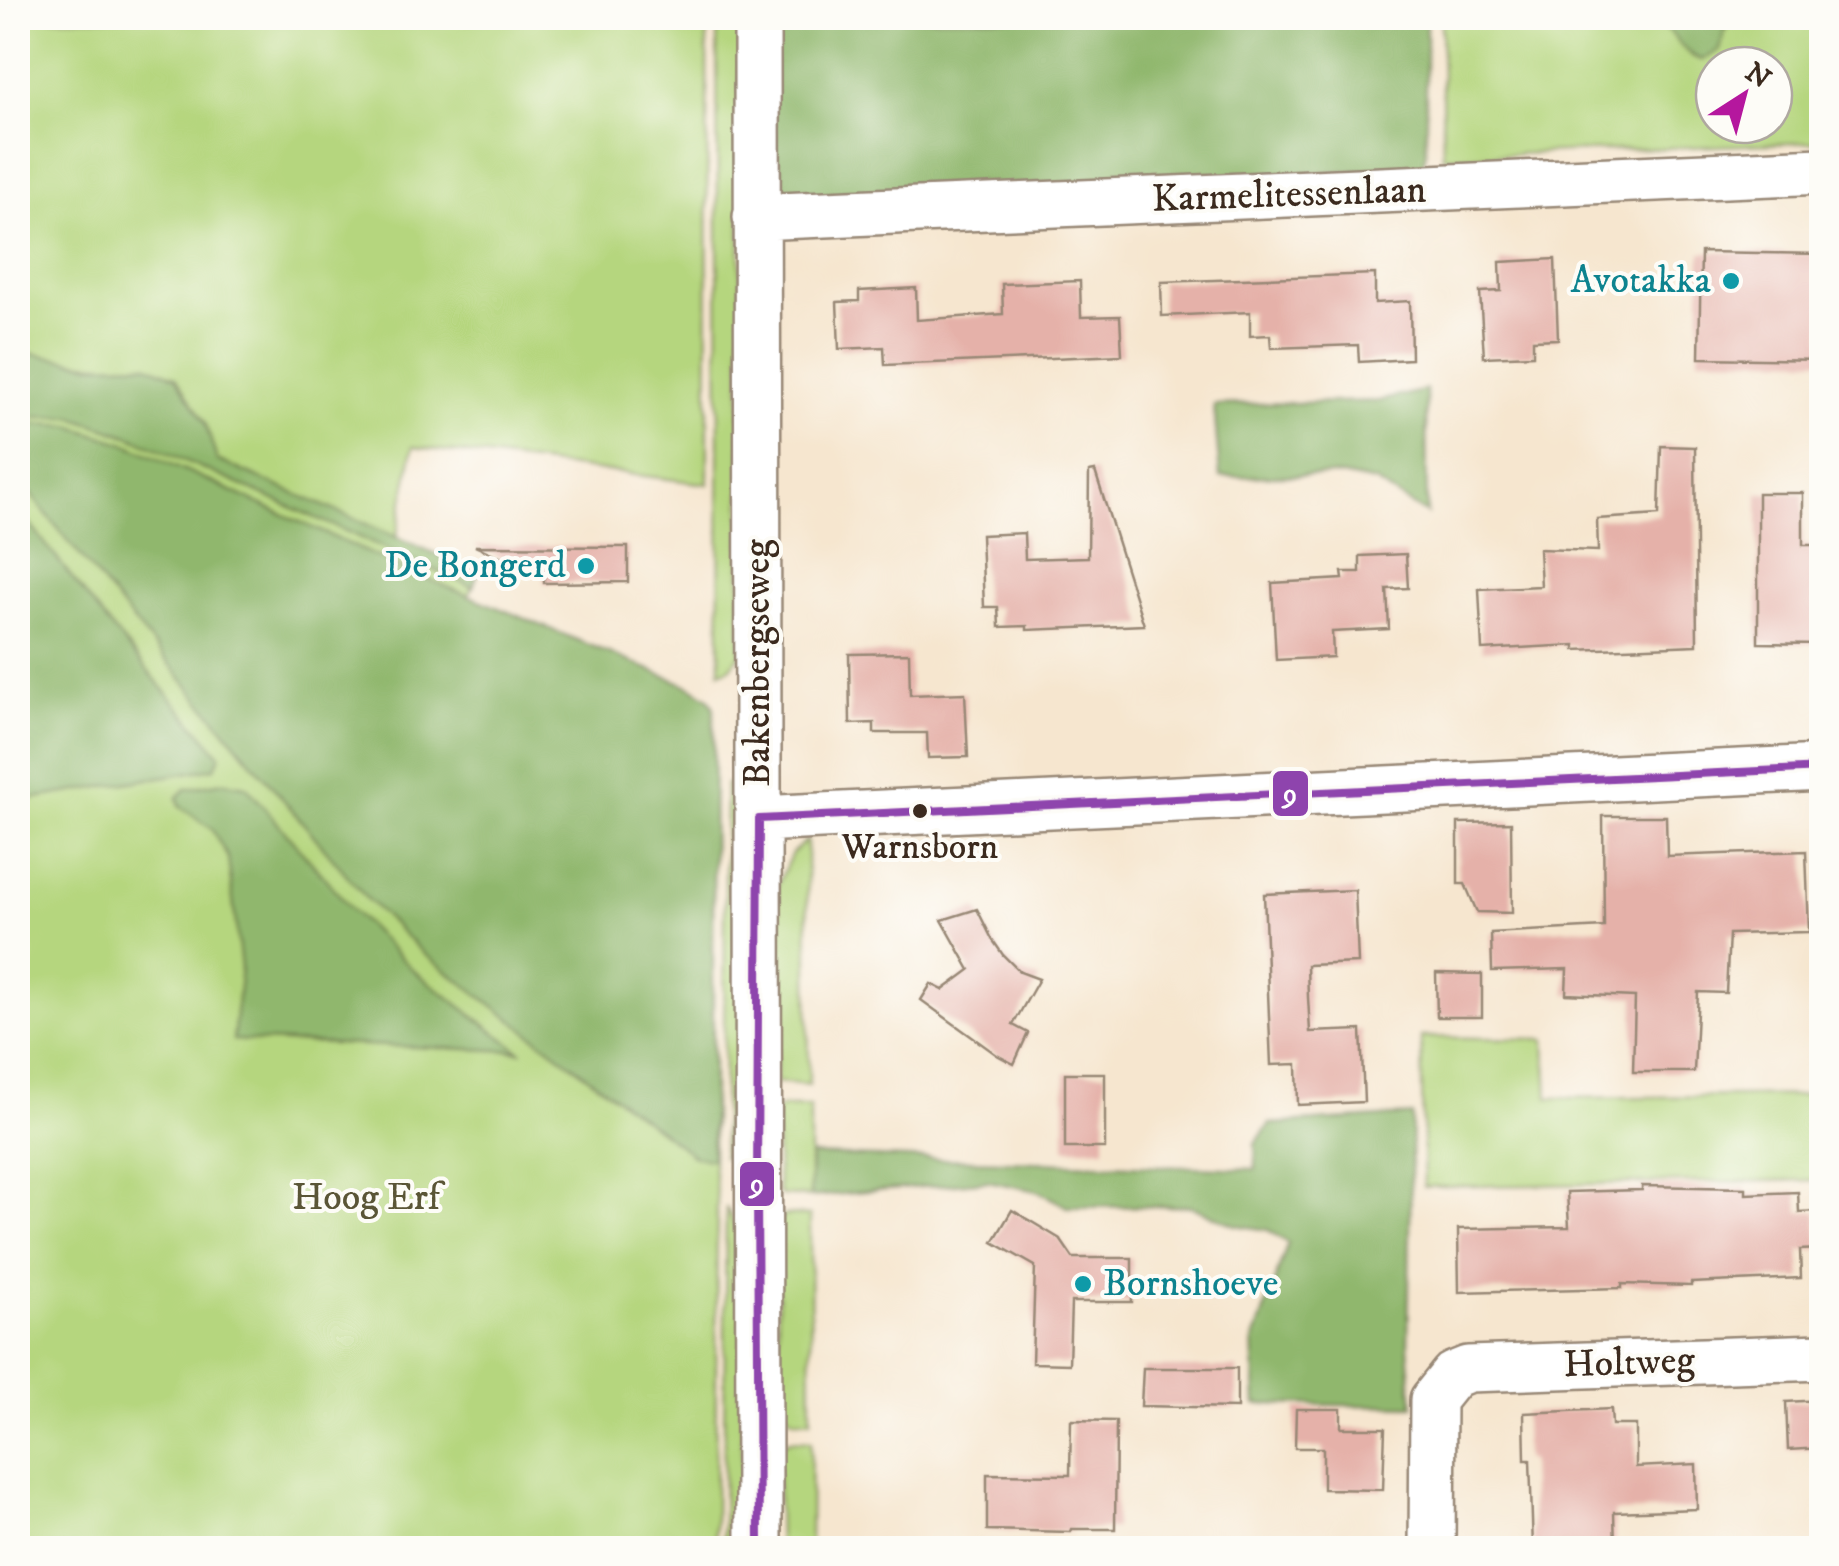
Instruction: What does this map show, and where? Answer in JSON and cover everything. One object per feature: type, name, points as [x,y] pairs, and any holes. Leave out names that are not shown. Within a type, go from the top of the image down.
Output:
[{"type":"street","name":"Bakenbergseweg","points":[[756,18],[759,1548]]},
{"type":"street","name":"Karmelitessenlaan","points":[[756,217],[1822,171]]},
{"type":"street","points":[[759,819],[1822,768]]},
{"type":"street","name":"Holtweg","points":[[1432,1548],[1433,1400],[1453,1376],[1468,1369],[1822,1356]]},
{"type":"green space","name":"Hoog Erf","points":[[18,18],[707,18],[708,484],[413,447],[396,540],[477,572],[468,597],[713,709],[715,1548],[18,1548],[18,378],[114,365],[68,362],[18,351]]},
{"type":"green space","points":[[717,18],[740,18],[741,654],[730,668],[720,672]]},
{"type":"green space","points":[[770,18],[1426,18],[1426,152],[1422,168],[791,199],[772,191]]},
{"type":"green space","points":[[1441,18],[1602,18],[1623,29],[1640,21],[1668,26],[1694,58],[1694,145],[1745,145],[1443,157]]},
{"type":"green space","points":[[1602,18],[1716,18],[1726,27],[1721,45],[1694,45],[1694,56],[1662,25],[1640,23],[1623,29]]},
{"type":"green space","points":[[1716,18],[1821,18],[1821,142],[1794,143],[1794,45],[1721,45],[1726,27]]},
{"type":"green space","points":[[18,351],[92,365],[146,364],[176,377],[205,422],[217,460],[478,572],[473,587],[131,437],[72,417],[18,421]]},
{"type":"green space","points":[[1426,390],[1427,514],[1375,482],[1342,475],[1220,477],[1214,405],[1378,401]]},
{"type":"green space","points":[[37,424],[70,426],[129,445],[411,572],[690,686],[709,698],[714,708],[712,1159],[695,1157],[424,954],[367,899],[18,479],[18,429]]},
{"type":"green space","points":[[18,509],[113,630],[220,755],[215,768],[18,801]]},
{"type":"green space","points":[[222,782],[246,786],[353,911],[414,971],[520,1051],[233,1040],[241,967],[228,858],[212,829],[181,807],[177,798],[186,789]]},
{"type":"green space","points":[[726,784],[743,784],[740,1149],[723,1157]]},
{"type":"green space","points":[[807,840],[809,1085],[776,1082],[776,888],[792,853]]},
{"type":"green space","points":[[1421,1037],[1545,1039],[1548,1098],[1821,1095],[1821,1180],[1424,1187]]},
{"type":"green space","points":[[810,1107],[810,1197],[778,1192],[776,1110]]},
{"type":"green space","points":[[1412,1115],[1408,1345],[1413,1406],[1256,1404],[1253,1342],[1288,1243],[1268,1230],[1235,1225],[1190,1206],[1068,1207],[1037,1191],[988,1181],[810,1197],[811,1155],[1256,1169],[1255,1144],[1270,1124]]},
{"type":"green space","points":[[726,1207],[742,1239],[742,1548],[723,1548]]},
{"type":"green space","points":[[786,1215],[810,1216],[811,1420],[794,1419],[778,1409],[778,1220]]},
{"type":"green space","points":[[790,1440],[811,1441],[810,1548],[779,1548],[777,1446]]},
{"type":"building","name":"Avotakka","points":[[1701,252],[1822,254],[1822,360],[1699,358]]},
{"type":"building","points":[[1555,259],[1558,339],[1533,340],[1533,355],[1484,357],[1480,292],[1501,291],[1500,262]]},
{"type":"building","points":[[1375,274],[1375,303],[1410,301],[1411,359],[1359,362],[1358,345],[1271,348],[1270,335],[1250,336],[1250,312],[1162,316],[1161,282]]},
{"type":"building","points":[[1080,281],[1081,317],[1120,316],[1122,355],[885,365],[884,347],[839,349],[837,302],[859,301],[859,291],[916,288],[917,320],[1003,314],[1002,284]]},
{"type":"building","points":[[1661,446],[1695,447],[1697,645],[1482,650],[1479,589],[1541,586],[1539,549],[1598,551],[1597,519],[1659,515]]},
{"type":"building","points":[[1095,471],[1144,625],[1027,630],[1027,626],[999,627],[998,607],[984,607],[981,535],[1024,533],[1025,559],[1088,557],[1089,472]]},
{"type":"building","points":[[1758,493],[1803,493],[1803,545],[1822,545],[1822,644],[1758,643]]},
{"type":"building","name":"De Bongerd","points":[[475,546],[628,547],[628,582],[544,583],[544,576]]},
{"type":"building","points":[[1406,554],[1408,588],[1387,589],[1389,629],[1332,632],[1333,657],[1276,660],[1272,583],[1343,579],[1342,572],[1360,572],[1360,556]]},
{"type":"building","points":[[909,653],[910,695],[965,693],[968,757],[928,758],[927,733],[874,733],[874,723],[850,724],[849,654]]},
{"type":"building","points":[[1603,816],[1666,816],[1667,856],[1806,851],[1809,932],[1729,934],[1726,993],[1698,992],[1694,1072],[1633,1072],[1635,997],[1566,994],[1567,969],[1492,971],[1491,933],[1604,927]]},
{"type":"building","points":[[1511,822],[1512,913],[1477,912],[1465,884],[1458,884],[1458,823]]},
{"type":"building","points":[[1355,890],[1358,963],[1307,965],[1308,997],[1310,1032],[1361,1030],[1364,1102],[1298,1105],[1297,1064],[1271,1065],[1264,894]]},
{"type":"building","points":[[977,909],[1003,955],[1020,972],[1039,979],[1013,1025],[1028,1033],[1014,1064],[921,1000],[931,984],[943,990],[970,970],[942,920]]},
{"type":"building","points":[[1436,973],[1482,974],[1482,1017],[1437,1017]]},
{"type":"building","points":[[1065,1073],[1105,1073],[1105,1148],[1065,1148]]},
{"type":"building","points":[[1642,1186],[1746,1188],[1746,1194],[1798,1192],[1799,1212],[1817,1211],[1819,1249],[1800,1250],[1801,1278],[1691,1286],[1622,1284],[1622,1288],[1459,1292],[1458,1229],[1569,1227],[1567,1192],[1642,1190]]},
{"type":"building","name":"Bornshoeve","points":[[1012,1210],[1060,1239],[1073,1258],[1132,1258],[1132,1302],[1071,1302],[1069,1364],[1032,1363],[1035,1266],[993,1242]]},
{"type":"building","points":[[1143,1368],[1237,1368],[1237,1408],[1141,1406]]},
{"type":"building","points":[[1822,1400],[1822,1448],[1788,1450],[1786,1402]]},
{"type":"building","points":[[1296,1409],[1341,1409],[1341,1428],[1385,1428],[1383,1490],[1323,1489],[1323,1448],[1295,1448]]},
{"type":"building","points":[[1611,1409],[1612,1425],[1636,1425],[1636,1467],[1696,1464],[1697,1509],[1614,1512],[1615,1548],[1533,1548],[1524,1413]]},
{"type":"building","points":[[1071,1420],[1116,1421],[1115,1529],[987,1530],[987,1474],[1070,1475]]},
{"type":"transit line","name":"9","points":[[759,819],[1822,768]]},
{"type":"transit line","name":"9","points":[[759,819],[759,1548]]},
{"type":"place","name":"Avotakka","points":[[1731,281]]},
{"type":"place","name":"De Bongerd","points":[[586,566]]},
{"type":"place","name":"Warnsborn","points":[[920,811]]},
{"type":"place","name":"Bornshoeve","points":[[1083,1284]]}]
